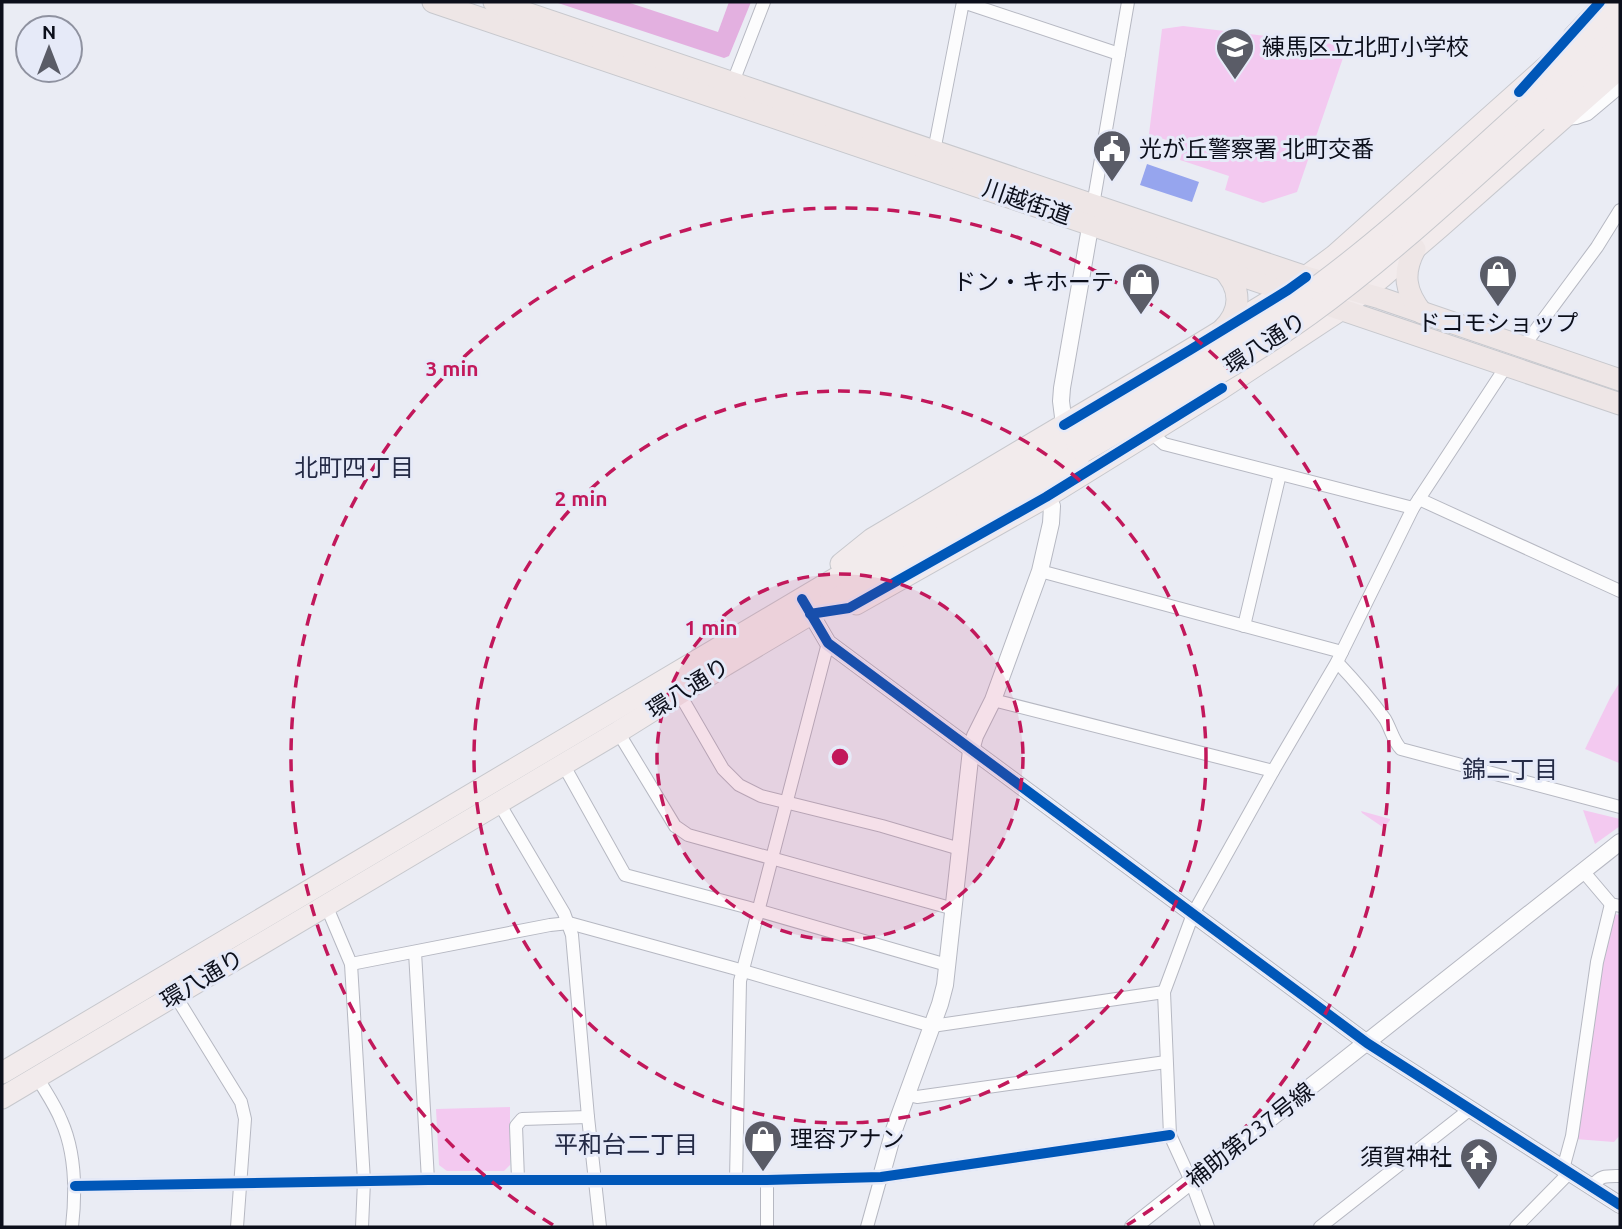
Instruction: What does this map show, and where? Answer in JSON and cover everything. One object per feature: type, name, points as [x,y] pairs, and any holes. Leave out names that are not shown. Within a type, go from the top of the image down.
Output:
[{"type":"highway","name":"川越街道","points":[[433,2],[525,15],[733,82],[934,151],[1222,268],[1620,404]]},
{"type":"highway","name":"川越街道","points":[[494,2],[1092,215],[1362,293],[1620,380]]},
{"type":"highway","points":[[1415,249],[1406,274],[1412,299],[1422,313]]},
{"type":"highway","points":[[1222,268],[1233,282],[1237,304],[1233,319],[1222,330]]},
{"type":"main road","points":[[1074,438],[1190,351],[1306,277],[1334,256],[1408,190],[1527,107],[1619,2]]},
{"type":"main road","name":"環八通り","points":[[2,1073],[806,606],[1074,438],[1240,339],[1293,304],[1377,240],[1620,24]]},
{"type":"main road","name":"環八通り","points":[[1527,107],[1620,46]]},
{"type":"main road","points":[[806,606],[849,608],[1046,497],[1222,388],[1342,309],[1415,249],[1620,68]]},
{"type":"main road","points":[[1408,190],[1440,227]]},
{"type":"main road","points":[[1190,351],[1203,347],[1215,348],[1226,355],[1230,362],[1230,373],[1222,388]]},
{"type":"main road","name":"環八通り","points":[[2,1098],[618,732],[806,606]]},
{"type":"street","points":[[733,82],[764,2]]},
{"type":"street","points":[[934,151],[962,2],[1119,54]]},
{"type":"street","points":[[1074,438],[1061,401],[1062,388],[1128,2]]},
{"type":"street","points":[[1527,107],[1600,2]]},
{"type":"street","points":[[1563,119],[1588,114],[1620,86]]},
{"type":"street","points":[[1522,347],[1597,247],[1620,210]]},
{"type":"street","points":[[1208,1227],[1171,1135],[1164,992],[1193,914],[1339,657],[1416,503],[1507,365]]},
{"type":"street","points":[[1153,431],[1164,444],[1280,474],[1416,503],[1620,591]]},
{"type":"street","points":[[1244,626],[1280,474]]},
{"type":"street","points":[[867,1227],[894,1130],[940,1004],[954,909],[971,750],[993,701],[1040,571],[1051,523],[1052,506],[1046,497]]},
{"type":"street","points":[[1040,571],[1244,626],[1339,657],[1387,723],[1401,749],[1620,807]]},
{"type":"street","points":[[806,606],[828,643],[1367,1043],[1620,1205]]},
{"type":"street","points":[[736,1180],[742,970],[828,643]]},
{"type":"street","points":[[679,693],[723,769],[749,791],[960,849]]},
{"type":"street","points":[[993,701],[1273,771]]},
{"type":"street","points":[[618,732],[675,826],[688,835],[954,909]]},
{"type":"street","points":[[563,764],[625,875],[947,965]]},
{"type":"street","points":[[499,803],[564,912],[572,934],[600,1227]]},
{"type":"street","name":"補助第237号線","points":[[1133,1227],[1620,842]]},
{"type":"street","points":[[1516,1227],[1566,1171],[1597,962],[1615,905],[1583,872]]},
{"type":"street","points":[[327,905],[352,964],[364,1181],[362,1227]]},
{"type":"street","points":[[352,964],[569,923],[932,1026],[1164,992]]},
{"type":"street","points":[[415,952],[428,1180]]},
{"type":"street","points":[[175,995],[241,1102],[245,1119],[237,1227]]},
{"type":"street","points":[[908,1095],[917,1097],[1166,1062]]},
{"type":"street","points":[[37,1077],[61,1117],[69,1140],[75,1186],[72,1227]]},
{"type":"street","points":[[1320,1227],[1469,1110]]},
{"type":"street","points":[[518,1179],[516,1126],[522,1119],[588,1117]]},
{"type":"street","points":[[75,1186],[240,1182],[766,1180],[881,1177],[1171,1135]]},
{"type":"street","points":[[1592,1186],[1598,1179],[1606,1176],[1620,1177]]},
{"type":"street","points":[[766,1180],[768,1227]]},
{"type":"shaded area","points":[[555,2],[627,2],[718,32],[729,2],[751,2],[729,56],[724,58]]},
{"type":"shaded area","points":[[1183,26],[1341,45],[1345,52],[1297,192],[1263,203],[1225,190],[1229,176],[1180,160],[1184,146],[1149,134],[1162,29]]},
{"type":"shaded area","points":[[1620,682],[1620,762],[1619,763],[1585,749]]},
{"type":"shaded area","points":[[1583,810],[1620,819],[1620,826],[1595,844]]},
{"type":"shaded area","points":[[1361,811],[1390,819],[1390,820],[1384,828]]},
{"type":"shaded area","points":[[1614,914],[1620,915],[1620,1135],[1614,1142],[1575,1139],[1602,962]]},
{"type":"shaded area","points":[[510,1107],[510,1165],[504,1171],[447,1171],[439,1165],[436,1109]]},
{"type":"water","points":[[1147,164],[1199,182],[1192,202],[1140,185]]},
{"type":"cycle path","points":[[1519,92],[1600,2]]},
{"type":"cycle path","points":[[1064,425],[1306,277]]},
{"type":"cycle path","points":[[810,614],[849,608],[1046,497],[1222,388]]},
{"type":"cycle path","points":[[802,599],[828,643],[1367,1043],[1620,1205]]},
{"type":"cycle path","points":[[75,1186],[881,1177],[1170,1135]]},
{"type":"place","name":"練馬区立北町小学校","points":[[1235,81]]},
{"type":"place","name":"光が丘警察署 北町交番","points":[[1112,183]]},
{"type":"place","name":"ドコモショップ","points":[[1498,308]]},
{"type":"place","name":"ドン・キホーテ","points":[[1141,316]]},
{"type":"place","name":"理容アナン","points":[[763,1173]]},
{"type":"place","name":"須賀神社","points":[[1479,1191]]},
{"type":"district","name":"北町四丁目","points":[[354,468]]},
{"type":"district","name":"錦二丁目","points":[[1510,770]]},
{"type":"district","name":"平和台二丁目","points":[[626,1145]]}]
